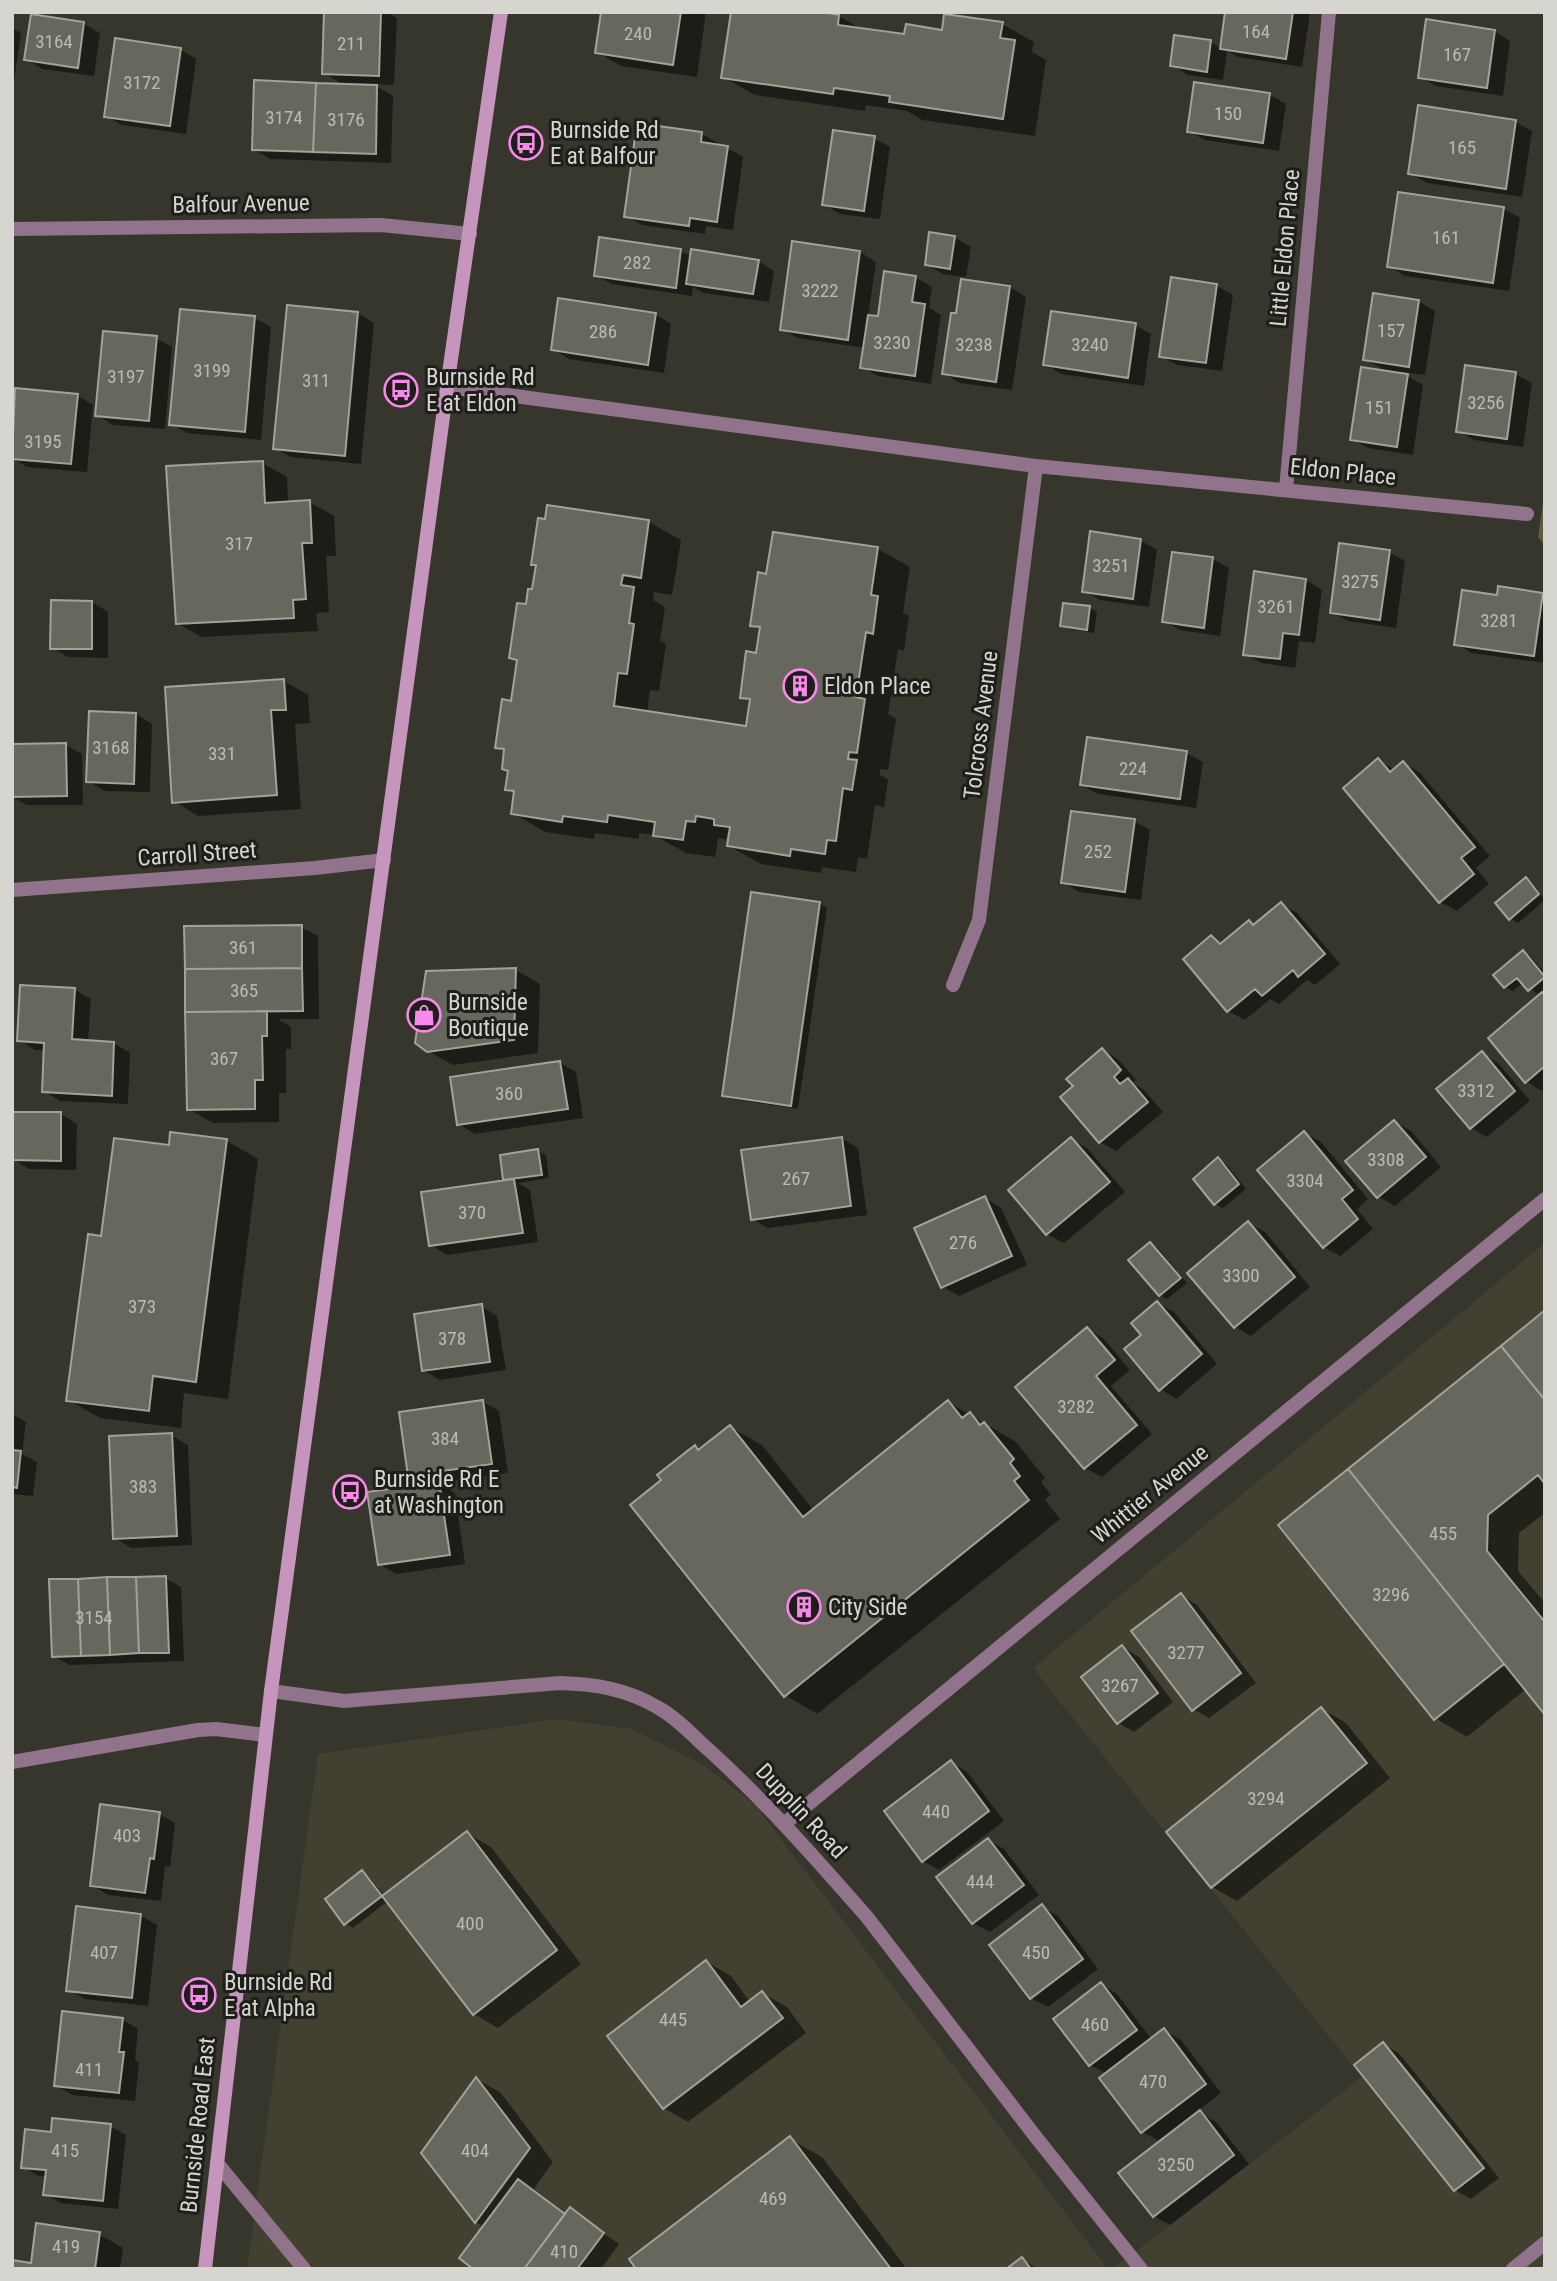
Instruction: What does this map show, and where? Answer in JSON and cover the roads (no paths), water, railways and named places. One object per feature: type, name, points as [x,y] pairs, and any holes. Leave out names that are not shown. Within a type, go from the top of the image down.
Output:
[{"type":"main road","name":"Burnside Road East","points":[[205,2269],[265,1735],[447,387],[501,12]]},
{"type":"street","name":"Little Eldon Place","points":[[1286,489],[1329,12]]},
{"type":"street","name":"Balfour Avenue","points":[[12,229],[381,225],[470,234]]},
{"type":"street","name":"Eldon Place","points":[[447,387],[1036,466],[1527,514]]},
{"type":"street","name":"Tolcross Avenue","points":[[953,985],[979,920],[1036,466]]},
{"type":"street","name":"Carroll Street","points":[[12,890],[315,868],[384,860]]},
{"type":"street","name":"Whittier Avenue","points":[[784,1824],[1545,1199]]},
{"type":"street","name":"Dupplin Road","points":[[271,1691],[344,1701],[560,1682],[595,1684],[629,1694],[659,1708],[723,1763],[784,1824],[867,1917],[1141,2269]]},
{"type":"street","points":[[12,1762],[198,1730],[216,1729],[265,1735]]},
{"type":"street","points":[[217,2163],[304,2269]]},
{"type":"street","points":[[1513,2269],[1545,2243]]},
{"type":"place","name":"Burnside Rd E at Balfour","points":[[526,143]]},
{"type":"place","name":"Burnside Rd E at Eldon","points":[[401,390]]},
{"type":"place","name":"Eldon Place","points":[[800,686]]},
{"type":"place","name":"Burnside Boutique","points":[[424,1015]]},
{"type":"place","name":"Burnside Rd E at Washington","points":[[350,1492]]},
{"type":"place","name":"City Side","points":[[804,1607]]},
{"type":"place","name":"Burnside Rd E at Alpha","points":[[199,1995]]}]
